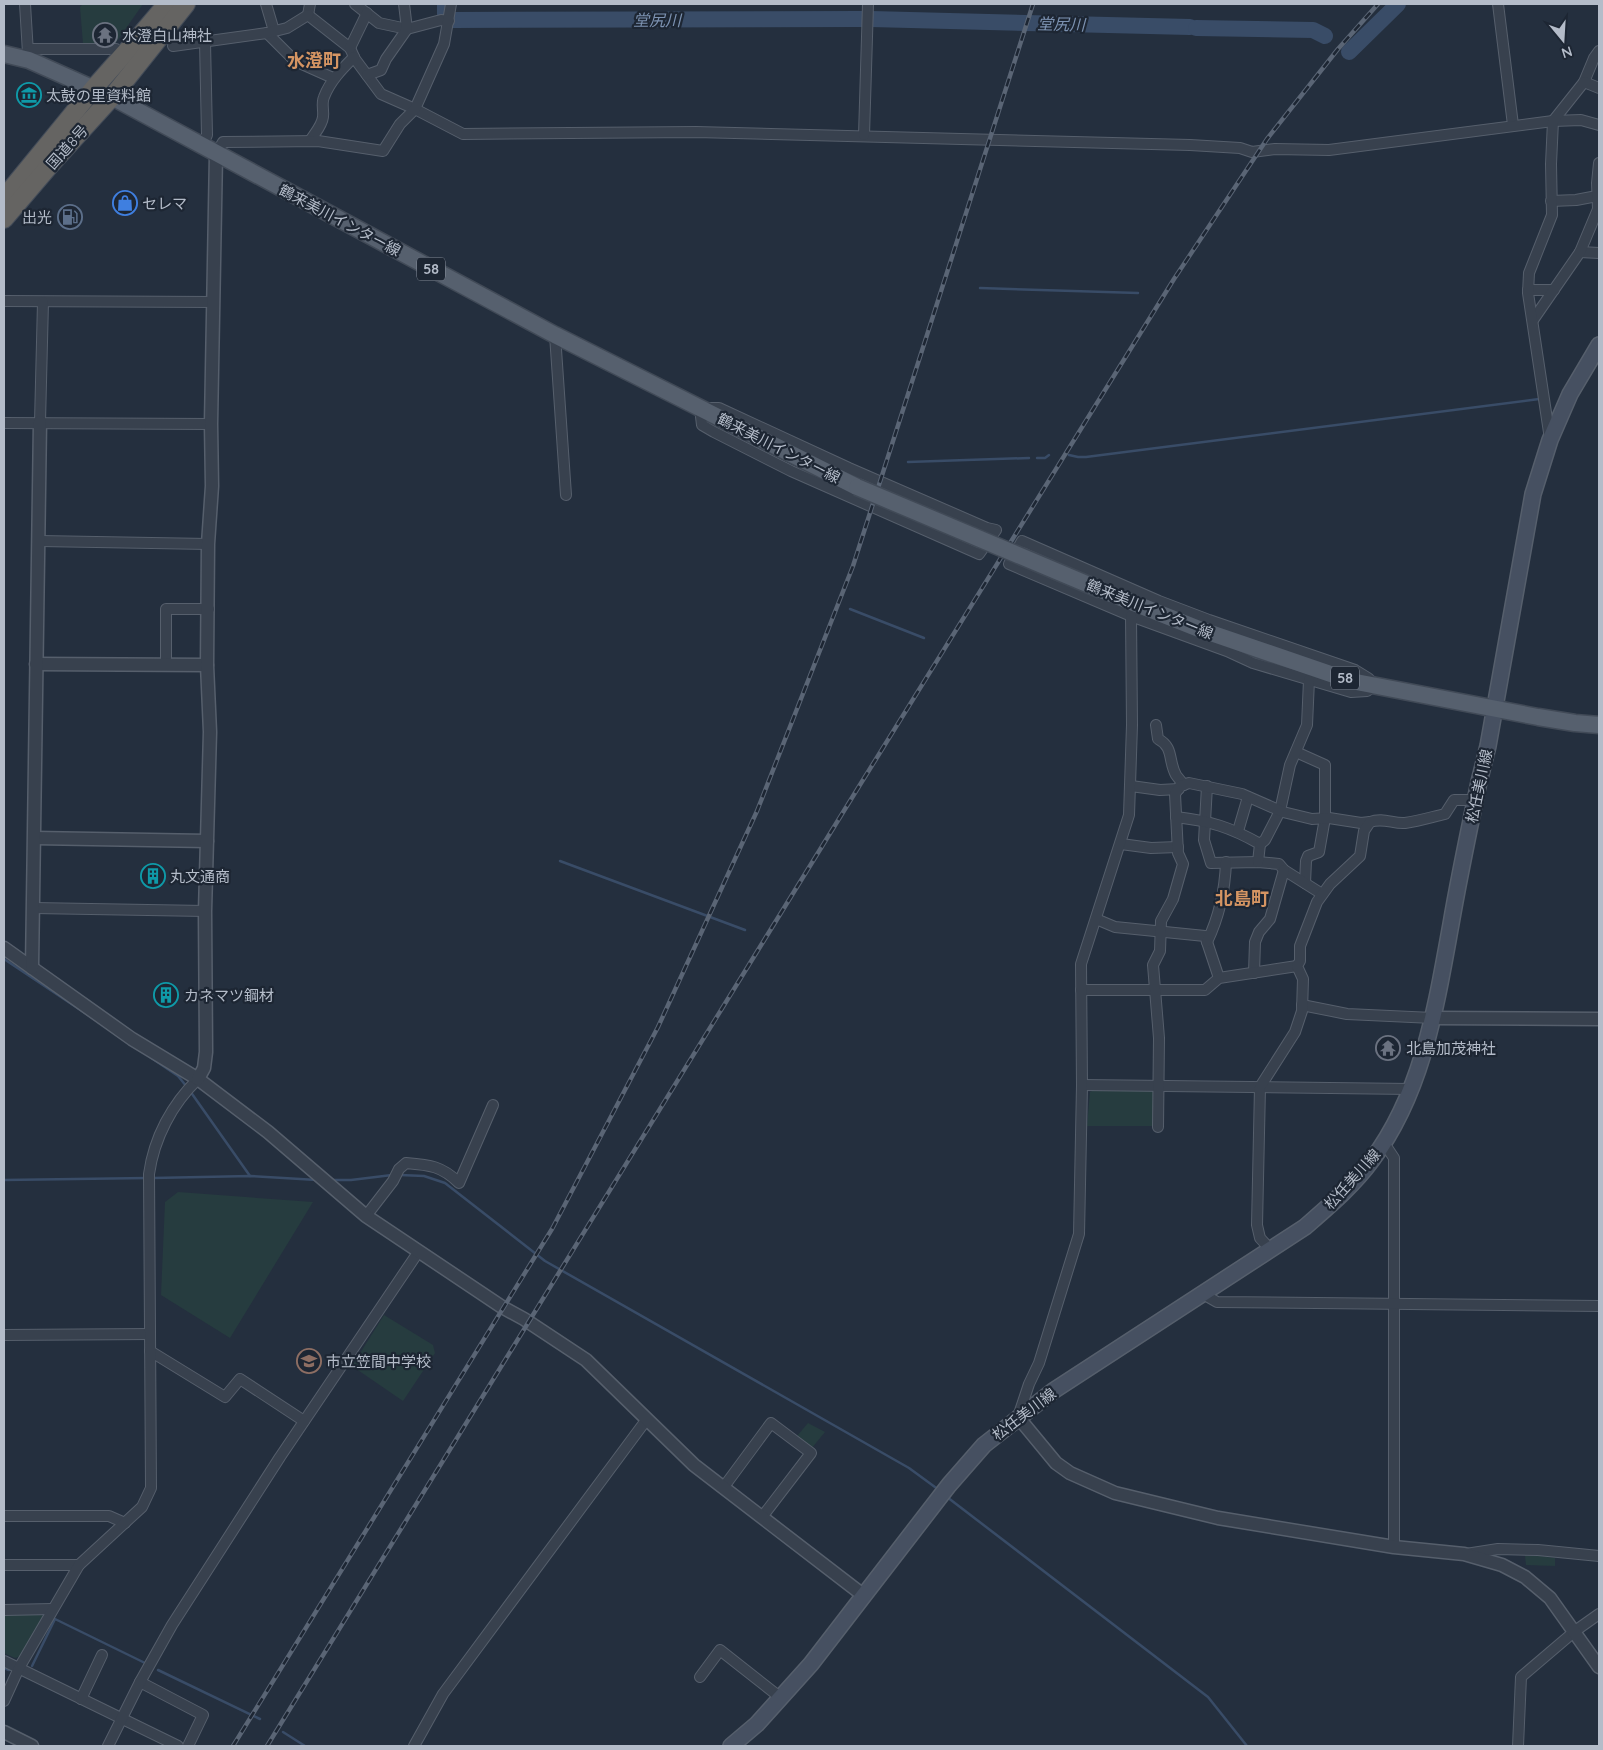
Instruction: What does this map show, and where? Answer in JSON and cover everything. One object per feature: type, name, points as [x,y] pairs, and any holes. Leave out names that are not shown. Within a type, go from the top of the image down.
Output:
[{"type":"highway","name":"国道8号","points":[[4,198],[10,181],[167,4]]},
{"type":"highway","name":"国道8号","points":[[4,219],[112,97],[186,4]]},
{"type":"main road","name":"鶴来美川インター線","points":[[4,54],[24,55],[112,97],[555,335],[857,487],[1101,590],[1208,632],[1352,681],[1494,709],[1575,723],[1599,724]]},
{"type":"main road","name":"松任美川線","points":[[730,1746],[757,1724],[811,1664],[862,1595],[942,1494],[984,1445],[1052,1391],[1305,1227],[1341,1195],[1372,1161],[1384,1143],[1400,1114],[1420,1066],[1433,1018],[1475,800],[1488,746],[1533,494],[1550,440],[1570,394],[1599,345]]},
{"type":"street","points":[[24,55],[25,4]]},
{"type":"street","points":[[266,4],[270,32],[295,61],[334,78]]},
{"type":"street","points":[[173,46],[287,28],[308,15],[310,4]]},
{"type":"street","points":[[355,4],[379,23],[407,30],[441,20],[449,21]]},
{"type":"street","points":[[368,75],[381,70],[386,59],[407,30],[404,4]]},
{"type":"street","points":[[209,149],[223,142],[318,141],[384,151],[400,124],[415,109],[444,44],[451,4]]},
{"type":"street","points":[[864,136],[868,4]]},
{"type":"street","points":[[1498,4],[1512,125]]},
{"type":"street","points":[[310,141],[321,124],[324,97],[334,78],[352,52],[367,14]]},
{"type":"street","points":[[308,15],[352,52],[381,94],[463,134],[696,132],[1190,145],[1240,148],[1252,152],[1275,149],[1329,150],[1553,121],[1581,120],[1599,125]]},
{"type":"street","points":[[4,1699],[19,1668],[79,1564],[142,1507],[151,1488],[149,1179],[151,1160],[165,1122],[204,1068],[206,1052],[205,911],[210,732],[207,665],[208,544],[212,486],[211,424],[214,302],[204,42]]},
{"type":"street","points":[[24,55],[33,49],[116,50]]},
{"type":"street","points":[[1550,440],[1528,290],[1529,273],[1552,215],[1553,121],[1584,82],[1599,51]]},
{"type":"street","points":[[1584,82],[1599,88]]},
{"type":"street","points":[[1533,320],[1580,252],[1599,209],[1597,196],[1599,163]]},
{"type":"street","points":[[1551,201],[1576,200],[1597,196]]},
{"type":"street","points":[[1580,252],[1599,253]]},
{"type":"street","points":[[1528,290],[1554,290]]},
{"type":"street","points":[[4,301],[214,302]]},
{"type":"street","points":[[32,968],[36,838],[36,664],[40,541],[43,302]]},
{"type":"street","points":[[555,335],[566,494]]},
{"type":"street","points":[[700,408],[719,408],[849,468],[987,528],[996,530],[979,554],[791,471],[714,432],[702,425],[700,408]]},
{"type":"street","points":[[4,423],[211,424]]},
{"type":"street","points":[[40,541],[208,544]]},
{"type":"street","points":[[1022,541],[1208,620],[1355,670],[1375,685],[1367,691],[1351,692],[1253,663],[1227,651],[1132,616],[1009,564],[1022,541]]},
{"type":"street","points":[[166,665],[166,609],[208,609]]},
{"type":"street","points":[[1132,616],[1131,786],[1129,815],[1081,964],[1082,1085],[1079,1234],[1039,1363],[1029,1384],[1018,1417],[1056,1463],[1070,1473],[1115,1493],[1218,1518],[1394,1546],[1464,1554],[1502,1565],[1530,1580],[1550,1598],[1599,1667]]},
{"type":"street","points":[[36,664],[207,665]]},
{"type":"street","points":[[1258,862],[1260,844],[1265,840],[1280,811],[1290,766],[1307,725],[1309,680]]},
{"type":"street","points":[[1156,725],[1158,739],[1165,742],[1171,754],[1172,766],[1181,787]]},
{"type":"street","points":[[1296,752],[1324,765],[1325,818],[1319,852],[1308,856],[1306,861],[1305,883]]},
{"type":"street","points":[[1131,786],[1160,790],[1181,787],[1189,783],[1248,797],[1280,811],[1312,818],[1361,823],[1382,819],[1403,823],[1421,820],[1445,814],[1454,800],[1475,800]]},
{"type":"street","points":[[1207,786],[1204,840],[1210,863],[1258,862],[1279,864],[1284,870],[1322,894]]},
{"type":"street","points":[[1158,1127],[1159,1038],[1153,965],[1160,952],[1162,921],[1172,899],[1183,864],[1178,853],[1175,794],[1181,787]]},
{"type":"street","points":[[1238,831],[1248,797]]},
{"type":"street","points":[[1176,817],[1206,821],[1238,831],[1260,844]]},
{"type":"street","points":[[1297,966],[1300,961],[1300,946],[1317,902],[1330,884],[1360,856],[1364,831],[1370,822]]},
{"type":"street","points":[[36,838],[207,841]]},
{"type":"street","points":[[1121,844],[1151,848],[1178,847]]},
{"type":"street","points":[[1207,942],[1220,906],[1225,882],[1226,862]]},
{"type":"street","points":[[1254,973],[1255,942],[1258,932],[1270,919],[1284,870]]},
{"type":"street","points":[[34,908],[205,911]]},
{"type":"street","points":[[1096,919],[1115,927],[1205,936],[1219,978]]},
{"type":"street","points":[[4,948],[132,1039],[191,1086],[268,1132],[366,1216],[502,1307],[524,1319],[586,1360],[694,1465],[862,1595]]},
{"type":"street","points":[[1081,990],[1205,990],[1219,978],[1297,966]]},
{"type":"street","points":[[1271,1250],[1260,1238],[1257,1225],[1260,1087],[1295,1032],[1302,1011],[1303,979],[1297,966]]},
{"type":"street","points":[[1302,1005],[1347,1014],[1433,1018],[1599,1019]]},
{"type":"street","points":[[1082,1085],[1411,1088]]},
{"type":"street","points":[[366,1216],[393,1181],[399,1169],[406,1163],[434,1166],[449,1172],[459,1183],[493,1104]]},
{"type":"street","points":[[1384,1143],[1394,1158],[1394,1546]]},
{"type":"street","points":[[108,1746],[140,1682],[172,1625],[304,1420],[419,1251]]},
{"type":"street","points":[[1203,1294],[1217,1302],[1599,1306]]},
{"type":"street","points":[[4,1335],[150,1334]]},
{"type":"street","points":[[150,1351],[225,1397],[240,1379],[304,1420]]},
{"type":"street","points":[[414,1746],[443,1694],[647,1419]]},
{"type":"street","points":[[723,1488],[771,1423],[811,1453],[762,1517]]},
{"type":"street","points":[[4,1516],[110,1516],[125,1523]]},
{"type":"street","points":[[1464,1554],[1498,1549],[1567,1552],[1599,1556]]},
{"type":"street","points":[[4,1565],[79,1564]]},
{"type":"street","points":[[4,1610],[52,1609]]},
{"type":"street","points":[[1518,1746],[1521,1677],[1599,1614]]},
{"type":"street","points":[[700,1677],[720,1650],[781,1698]]},
{"type":"street","points":[[81,1699],[102,1655]]},
{"type":"street","points":[[4,1661],[178,1746]]},
{"type":"street","points":[[140,1682],[204,1715],[188,1746]]},
{"type":"street","points":[[4,1732],[32,1746]]},
{"type":"green space","points":[[83,4],[143,4],[115,44],[83,44],[80,7]]},
{"type":"green space","points":[[1094,1090],[1151,1091],[1154,1093],[1153,1126],[1087,1126],[1090,1092]]},
{"type":"green space","points":[[178,1192],[313,1202],[230,1338],[161,1295],[165,1202]]},
{"type":"green space","points":[[384,1315],[433,1345],[435,1353],[403,1401],[352,1366]]},
{"type":"green space","points":[[808,1423],[825,1432],[811,1449],[797,1436]]},
{"type":"green space","points":[[1525,1556],[1555,1558],[1555,1566],[1526,1565]]},
{"type":"green space","points":[[42,1613],[43,1617],[22,1656],[15,1658],[4,1653],[4,1614]]},
{"type":"waterway","name":"堂尻川","points":[[445,4],[445,14]]},
{"type":"waterway","name":"堂尻川","points":[[1349,52],[1398,4]]},
{"type":"waterway","name":"堂尻川","points":[[453,20],[862,19]]},
{"type":"waterway","name":"堂尻川","points":[[871,19],[1190,27]]},
{"type":"waterway","name":"堂尻川","points":[[1196,28],[1313,30],[1325,36]]},
{"type":"waterway","points":[[980,288],[1138,293]]},
{"type":"waterway","points":[[1069,455],[1086,457],[1539,399]]},
{"type":"waterway","points":[[1037,458],[1045,458],[1049,455]]},
{"type":"waterway","points":[[908,462],[1029,458]]},
{"type":"waterway","points":[[850,609],[924,638]]},
{"type":"waterway","points":[[560,861],[745,930]]},
{"type":"waterway","points":[[4,959],[94,1019]]},
{"type":"waterway","points":[[150,1057],[178,1076],[187,1087]]},
{"type":"waterway","points":[[190,1091],[250,1176]]},
{"type":"waterway","points":[[333,1180],[351,1180],[392,1175]]},
{"type":"waterway","points":[[400,1175],[424,1176],[445,1183],[545,1261],[909,1468],[939,1490]]},
{"type":"waterway","points":[[153,1178],[250,1176],[317,1180]]},
{"type":"waterway","points":[[4,1180],[147,1178]]},
{"type":"waterway","points":[[947,1497],[1208,1697],[1247,1746]]},
{"type":"waterway","points":[[32,1666],[55,1619],[145,1663]]},
{"type":"waterway","points":[[4,1668],[9,1670]]},
{"type":"waterway","points":[[158,1670],[260,1719]]},
{"type":"waterway","points":[[283,1732],[305,1746]]},
{"type":"railway","points":[[233,1746],[552,1229],[658,1027],[757,811],[853,566],[1033,4]]},
{"type":"railway","points":[[267,1746],[1174,279],[1267,139],[1338,49],[1378,4]]},
{"type":"place","name":"水澄白山神社","points":[[105,35]]},
{"type":"place","name":"太鼓の里資料館","points":[[29,95]]},
{"type":"place","name":"セレマ","points":[[125,203]]},
{"type":"place","name":"出光","points":[[70,217]]},
{"type":"place","name":"丸文通商","points":[[153,876]]},
{"type":"place","name":"カネマツ鋼材","points":[[166,995]]},
{"type":"place","name":"北島加茂神社","points":[[1388,1048]]},
{"type":"place","name":"市立笠間中学校","points":[[309,1361]]},
{"type":"district","name":"水澄町","points":[[314,60]]},
{"type":"district","name":"北島町","points":[[1242,898]]}]
